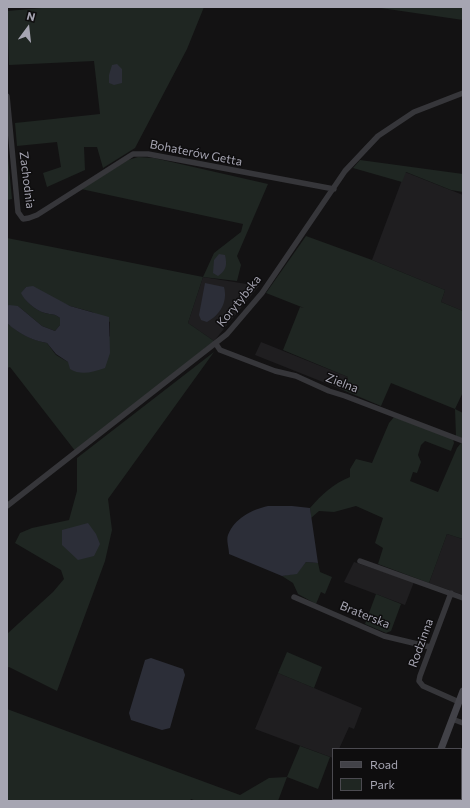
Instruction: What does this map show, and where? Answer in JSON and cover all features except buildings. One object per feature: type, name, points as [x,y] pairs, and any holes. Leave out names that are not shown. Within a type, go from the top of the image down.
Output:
[{"type":"street","name":"Korytybska","points":[[7,506],[76,450],[216,344],[227,334],[262,293],[345,171],[361,153],[396,123],[414,112],[463,93]]},
{"type":"street","name":"Zachodnia","points":[[7,96],[18,212],[23,219]]},
{"type":"street","name":"Bohaterów Getta","points":[[23,219],[37,214],[133,154],[148,154],[334,189]]},
{"type":"street","name":"Zielna","points":[[216,344],[220,350],[275,371],[296,376],[330,392],[345,396],[463,441]]},
{"type":"street","points":[[360,561],[463,598]]},
{"type":"street","name":"Rodzinna","points":[[451,593],[430,647],[420,681],[423,686],[459,702]]},
{"type":"street","name":"Braterska","points":[[294,597],[384,636],[430,647]]},
{"type":"street","points":[[441,748],[463,691]]},
{"type":"street","points":[[452,720],[463,723]]},
{"type":"shaded area","points":[[117,64],[122,69],[122,83],[114,85],[109,83],[109,75],[112,65]]},
{"type":"shaded area","points":[[405,172],[463,195],[463,311],[441,302],[445,290],[372,260]]},
{"type":"shaded area","points":[[219,254],[225,255],[226,264],[225,269],[218,276],[213,273],[214,260]]},
{"type":"shaded area","points":[[203,277],[259,286],[214,341],[188,323]]},
{"type":"shaded area","points":[[205,283],[224,287],[225,293],[222,308],[216,316],[207,322],[201,320],[199,315]]},
{"type":"shaded area","points":[[33,286],[70,306],[109,317],[110,353],[105,368],[87,373],[74,371],[70,369],[68,362],[56,354],[47,343],[26,336],[7,323],[7,306],[9,305],[18,306],[42,326],[55,331],[60,325],[60,318],[38,310],[23,296],[21,293],[26,287]]},
{"type":"shaded area","points":[[261,342],[348,377],[343,390],[255,355]]},
{"type":"shaded area","points":[[268,506],[310,508],[318,563],[306,562],[297,574],[282,576],[229,554],[227,537],[239,519],[250,512]]},
{"type":"shaded area","points":[[88,523],[96,534],[100,544],[94,556],[78,560],[62,545],[62,530]]},
{"type":"shaded area","points":[[447,534],[463,539],[463,595],[429,583]]},
{"type":"shaded area","points":[[354,562],[414,582],[405,605],[344,582]]},
{"type":"shaded area","points":[[151,658],[183,669],[185,675],[170,728],[162,730],[131,720],[129,713],[145,660]]},
{"type":"shaded area","points":[[278,673],[362,708],[354,729],[349,727],[339,748],[332,748],[332,758],[255,729]]},
{"type":"green space","points":[[53,7],[204,7],[187,49],[135,148],[103,168],[97,147],[84,147],[85,170],[47,187],[43,173],[61,167],[57,142],[17,146],[15,123],[100,114],[94,61],[9,65],[7,11]]},
{"type":"green space","points":[[374,7],[463,7],[463,20]]},
{"type":"green space","points":[[7,146],[12,199],[7,200]]},
{"type":"green space","points":[[138,157],[154,158],[268,184],[237,256],[241,265],[237,281],[203,277],[214,253],[241,232],[243,224],[81,189],[128,160]]},
{"type":"green space","points":[[360,160],[463,174],[463,192],[451,190],[406,172],[402,182],[353,168]]},
{"type":"green space","points":[[306,236],[372,260],[445,290],[441,302],[463,311],[463,392],[455,409],[391,383],[381,406],[343,390],[348,377],[283,350],[300,307],[304,308],[266,293]]},
{"type":"green space","points":[[7,238],[203,277],[188,323],[214,341],[76,452],[10,367],[7,368],[7,323],[26,336],[47,343],[56,355],[68,362],[110,336],[110,322],[92,312],[70,306],[26,287],[22,293],[31,305],[42,312],[60,318],[60,325],[55,331],[42,326],[18,306],[7,306]]},
{"type":"green space","points":[[214,352],[108,499],[112,530],[105,561],[57,691],[9,667],[7,668],[7,634],[53,592],[64,579],[61,570],[15,543],[20,533],[32,528],[69,520],[77,491],[77,458]]},
{"type":"green space","points":[[455,409],[463,413],[463,439],[456,436]]},
{"type":"green space","points":[[394,417],[453,439],[454,443],[451,451],[425,441],[421,445],[418,455],[421,462],[417,473],[413,472],[410,481],[438,492],[457,448],[461,443],[463,444],[463,539],[447,534],[429,583],[378,564],[383,548],[375,543],[383,518],[356,506],[334,512],[319,511],[311,518],[310,508],[328,490],[350,477],[350,469],[356,459],[372,463],[389,423]]},
{"type":"green space","points":[[306,562],[318,563],[320,572],[332,577],[325,594],[321,592],[316,604],[298,594],[293,583],[282,576],[297,573]]},
{"type":"green space","points":[[376,594],[401,604],[391,631],[386,633],[365,624]]},
{"type":"green space","points":[[287,652],[322,667],[314,688],[278,673]]},
{"type":"green space","points":[[7,709],[240,795],[269,778],[287,777],[278,801],[196,801],[191,799],[190,801],[7,801]]},
{"type":"green space","points":[[300,746],[330,757],[318,789],[287,777]]}]
